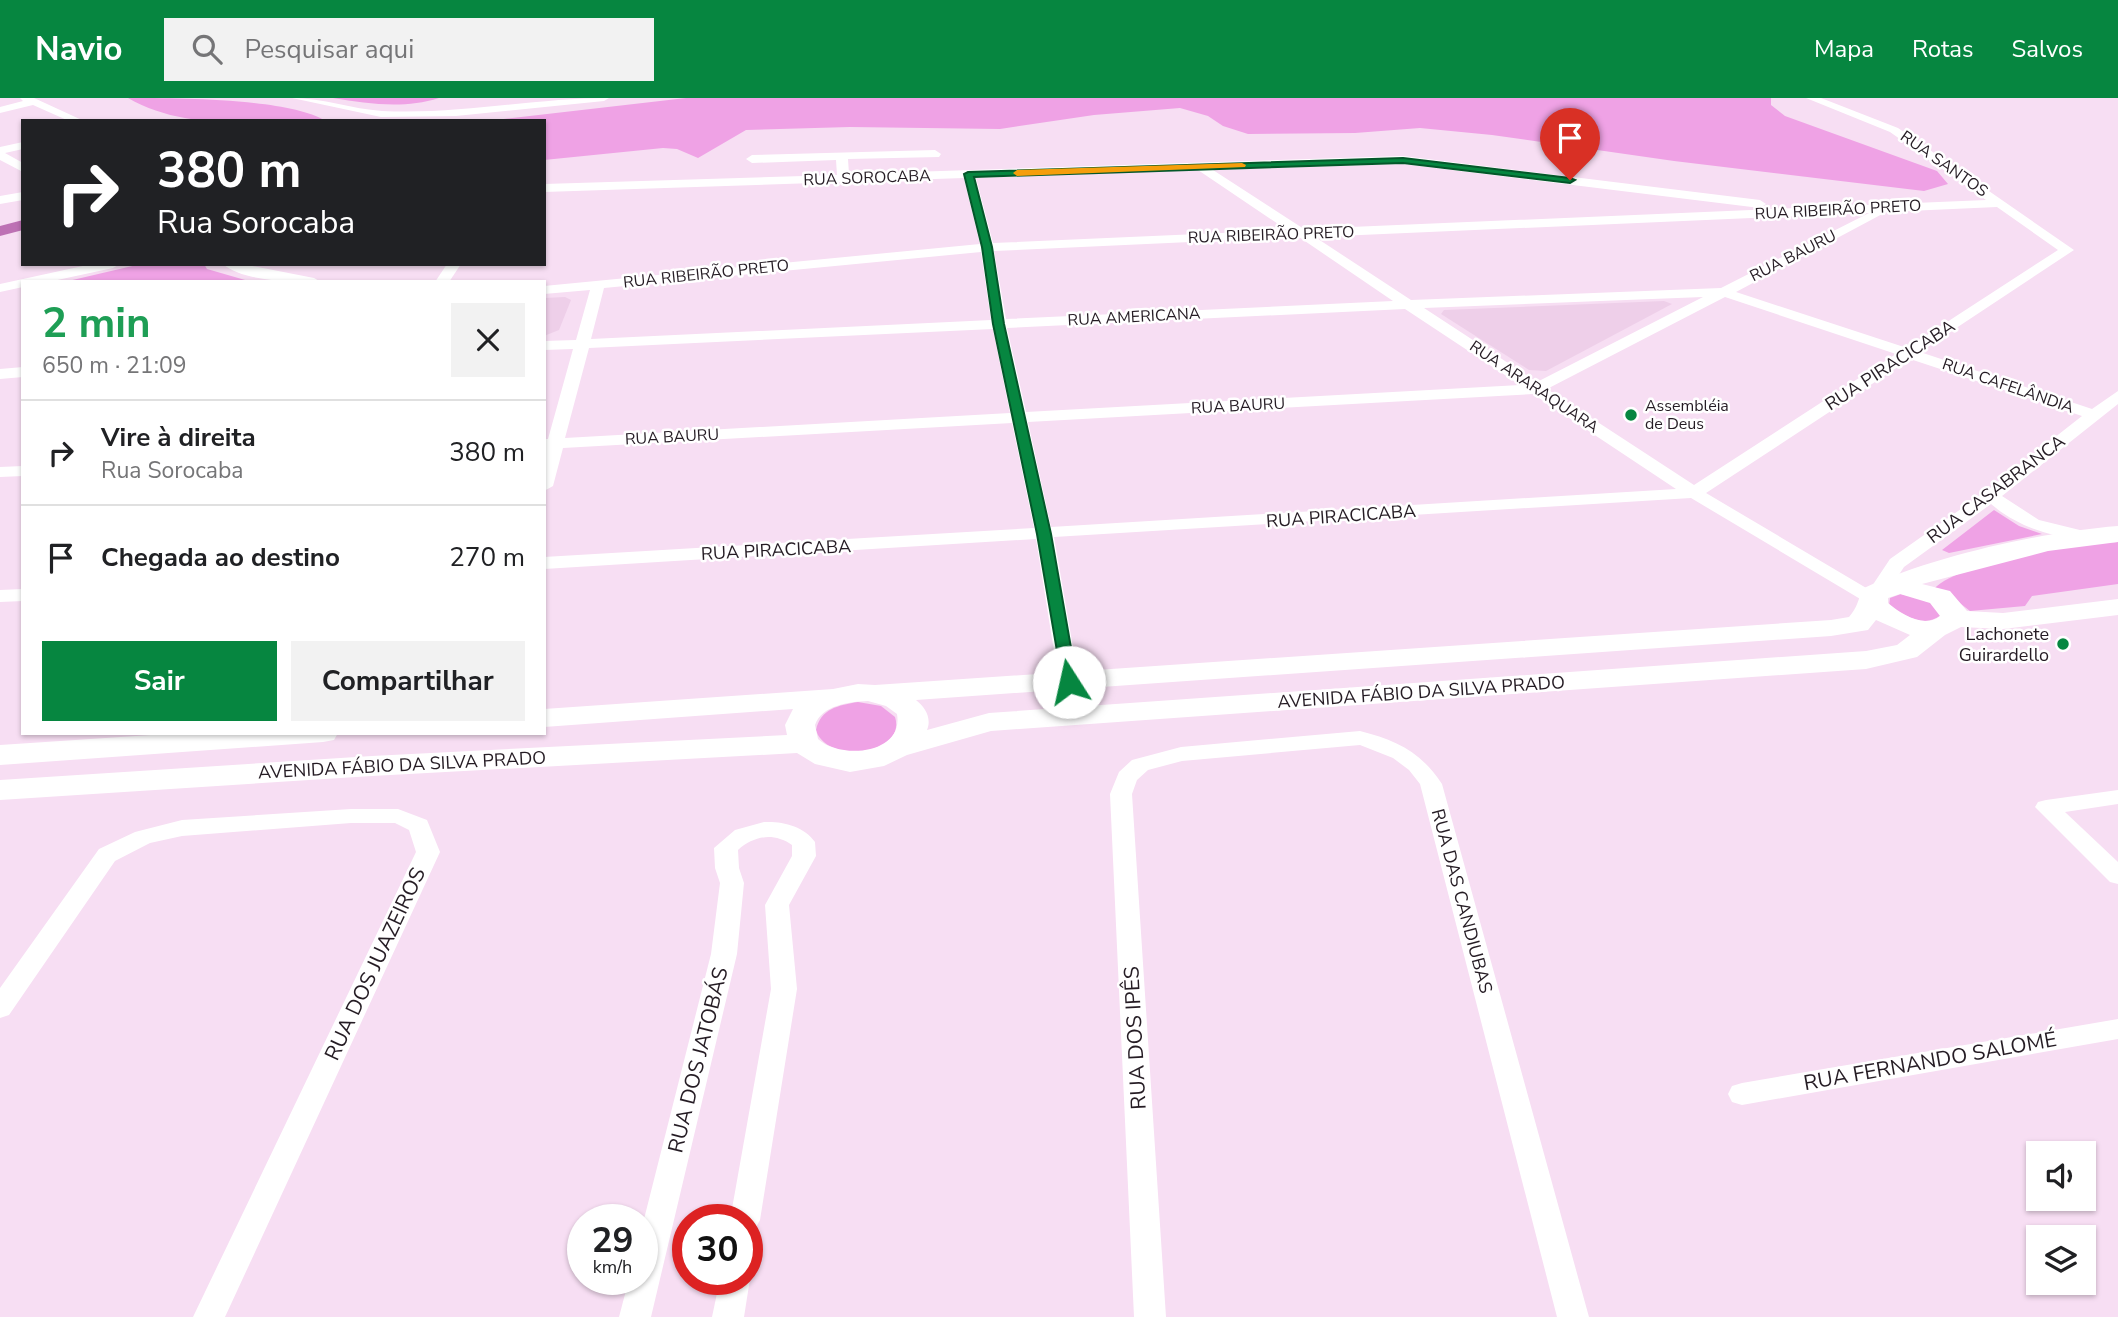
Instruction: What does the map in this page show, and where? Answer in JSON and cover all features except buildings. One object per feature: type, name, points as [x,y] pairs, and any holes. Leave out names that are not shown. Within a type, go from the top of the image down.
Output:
[{"type":"main road","name":"AVENIDA FÁBIO DA SILVA PRADO","points":[[880,693],[1831,628],[1858,624],[1879,595],[1924,572],[2082,536],[2118,534]]},
{"type":"main road","points":[[1945,623],[1949,604],[1928,592],[1914,588],[1879,595],[1880,612],[1899,623],[1945,623],[2003,621],[2118,607]]},
{"type":"main road","name":"AVENIDA FÁBIO DA SILVA PRADO","points":[[900,747],[989,722],[1866,660],[1907,651],[1945,623]]},
{"type":"main road","points":[[546,718],[832,697],[856,692],[880,693],[899,700],[914,715],[915,726],[910,737],[900,747],[885,755],[848,761],[830,759],[815,752],[805,743],[800,733],[806,714],[832,697]]},
{"type":"main road","name":"AVENIDA FÁBIO DA SILVA PRADO","points":[[0,755],[294,735]]},
{"type":"main road","name":"AVENIDA FÁBIO DA SILVA PRADO","points":[[0,790],[372,766],[805,743]]},
{"type":"street","points":[[296,98],[380,114],[431,113],[604,98]]},
{"type":"street","name":"RUA SANTOS","points":[[1811,98],[1894,130],[2067,250]]},
{"type":"street","points":[[431,113],[455,99]]},
{"type":"street","points":[[0,110],[29,100],[74,119]]},
{"type":"street","points":[[0,153],[21,146]]},
{"type":"street","points":[[0,153],[21,167]]},
{"type":"street","points":[[752,159],[935,154]]},
{"type":"street","points":[[842,156],[843,179]]},
{"type":"street","name":"RUA SOROCABA","points":[[546,188],[1403,160],[1817,211]]},
{"type":"street","name":"RUA ARARAQUARA","points":[[1201,167],[1695,494],[1879,595]]},
{"type":"street","points":[[968,174],[987,247],[999,324],[1044,534],[1069,682]]},
{"type":"street","points":[[0,200],[21,196]]},
{"type":"street","name":"RUA RIBEIRÃO PRETO","points":[[546,290],[987,247],[2000,203]]},
{"type":"street","name":"RUA BAURU","points":[[550,443],[1535,389],[1888,208]]},
{"type":"street","name":"RUA PIRACICABA","points":[[546,564],[1695,494],[2067,250]]},
{"type":"street","points":[[37,280],[104,266]]},
{"type":"street","points":[[234,266],[243,270],[302,280]]},
{"type":"street","points":[[0,288],[21,283]]},
{"type":"street","points":[[546,472],[550,443],[582,345],[598,285]]},
{"type":"street","name":"RUA AMERICANA","points":[[546,346],[1410,304],[1723,292]]},
{"type":"street","name":"RUA CAFELÂNDIA","points":[[1723,292],[2094,415]]},
{"type":"street","points":[[0,374],[21,372]]},
{"type":"street","name":"RUA CASABRANCA","points":[[1879,595],[1897,563],[1991,496],[2118,396]]},
{"type":"street","points":[[0,472],[21,471]]},
{"type":"street","points":[[1991,496],[2013,515],[2041,529],[2082,536]]},
{"type":"street","points":[[0,596],[21,595]]},
{"type":"street","name":"RUA DAS CANDIUBAS","points":[[1140,765],[1181,754],[1360,738],[1387,744],[1409,756],[1422,769],[1431,784],[1573,1317]]},
{"type":"street","name":"RUA DOS IPÊS","points":[[1140,765],[1127,777],[1121,794],[1150,1317]]},
{"type":"street","points":[[2118,797],[2046,807],[2118,876]]},
{"type":"street","name":"RUA DOS JUAZEIROS","points":[[0,1008],[107,855],[143,837],[182,828],[351,816],[398,816],[419,825],[428,852],[209,1317]]},
{"type":"street","name":"RUA DOS JATOBÁS","points":[[635,1317],[724,954],[732,883],[727,868],[726,849],[736,838],[769,828],[795,834],[803,842],[804,856],[777,905],[784,989],[748,1204]]},
{"type":"street","name":"RUA FERNANDO SALOMÉ","points":[[1742,1094],[2118,1029]]},
{"type":"street","points":[[728,1317],[732,1295]]},
{"type":"shaded area","points":[[128,98],[202,99],[260,104],[309,113],[322,119],[193,119],[151,109]]},
{"type":"shaded area","points":[[333,98],[439,98],[413,103],[373,104]]},
{"type":"shaded area","points":[[686,98],[1771,98],[1771,105],[1785,116],[1937,171],[1948,184],[1924,191],[1420,128],[1355,133],[1248,134],[1223,126],[1208,116],[1180,108],[1094,115],[1000,129],[850,127],[746,130],[698,158],[677,149],[663,148],[546,160],[546,119],[503,119]]},
{"type":"shaded area","points":[[132,266],[205,266],[207,269],[245,280],[73,280]]},
{"type":"shaded area","points":[[565,297],[571,300],[559,330],[546,335],[546,298]]},
{"type":"shaded area","points":[[1664,301],[1672,304],[1546,371],[1529,370],[1441,314],[1444,310]]},
{"type":"shaded area","points":[[1994,510],[2019,526],[2042,534],[1949,553],[1942,550]]},
{"type":"shaded area","points":[[2118,542],[2118,584],[2032,596],[2025,606],[1970,611],[1952,597],[1934,589],[1947,579],[1993,563],[2049,550]]},
{"type":"shaded area","points":[[1901,594],[1933,602],[1941,615],[1921,621],[1889,606],[1890,598]]},
{"type":"shaded area","points":[[858,702],[881,706],[895,717],[895,730],[889,740],[864,751],[834,748],[823,741],[816,730],[822,717],[831,709]]},
{"type":"waterway","points":[[0,231],[21,226]]},
{"type":"slow traffic","points":[[1017,173],[1242,165]]},
{"type":"place","name":"Assembléia de Deus","points":[[1631,415]]},
{"type":"place","name":"Lachonete Guirardello","points":[[2063,644]]},
{"type":"route","points":[[1069,682],[1044,534],[999,324],[987,247],[968,174],[1403,160],[1570,180]]}]
